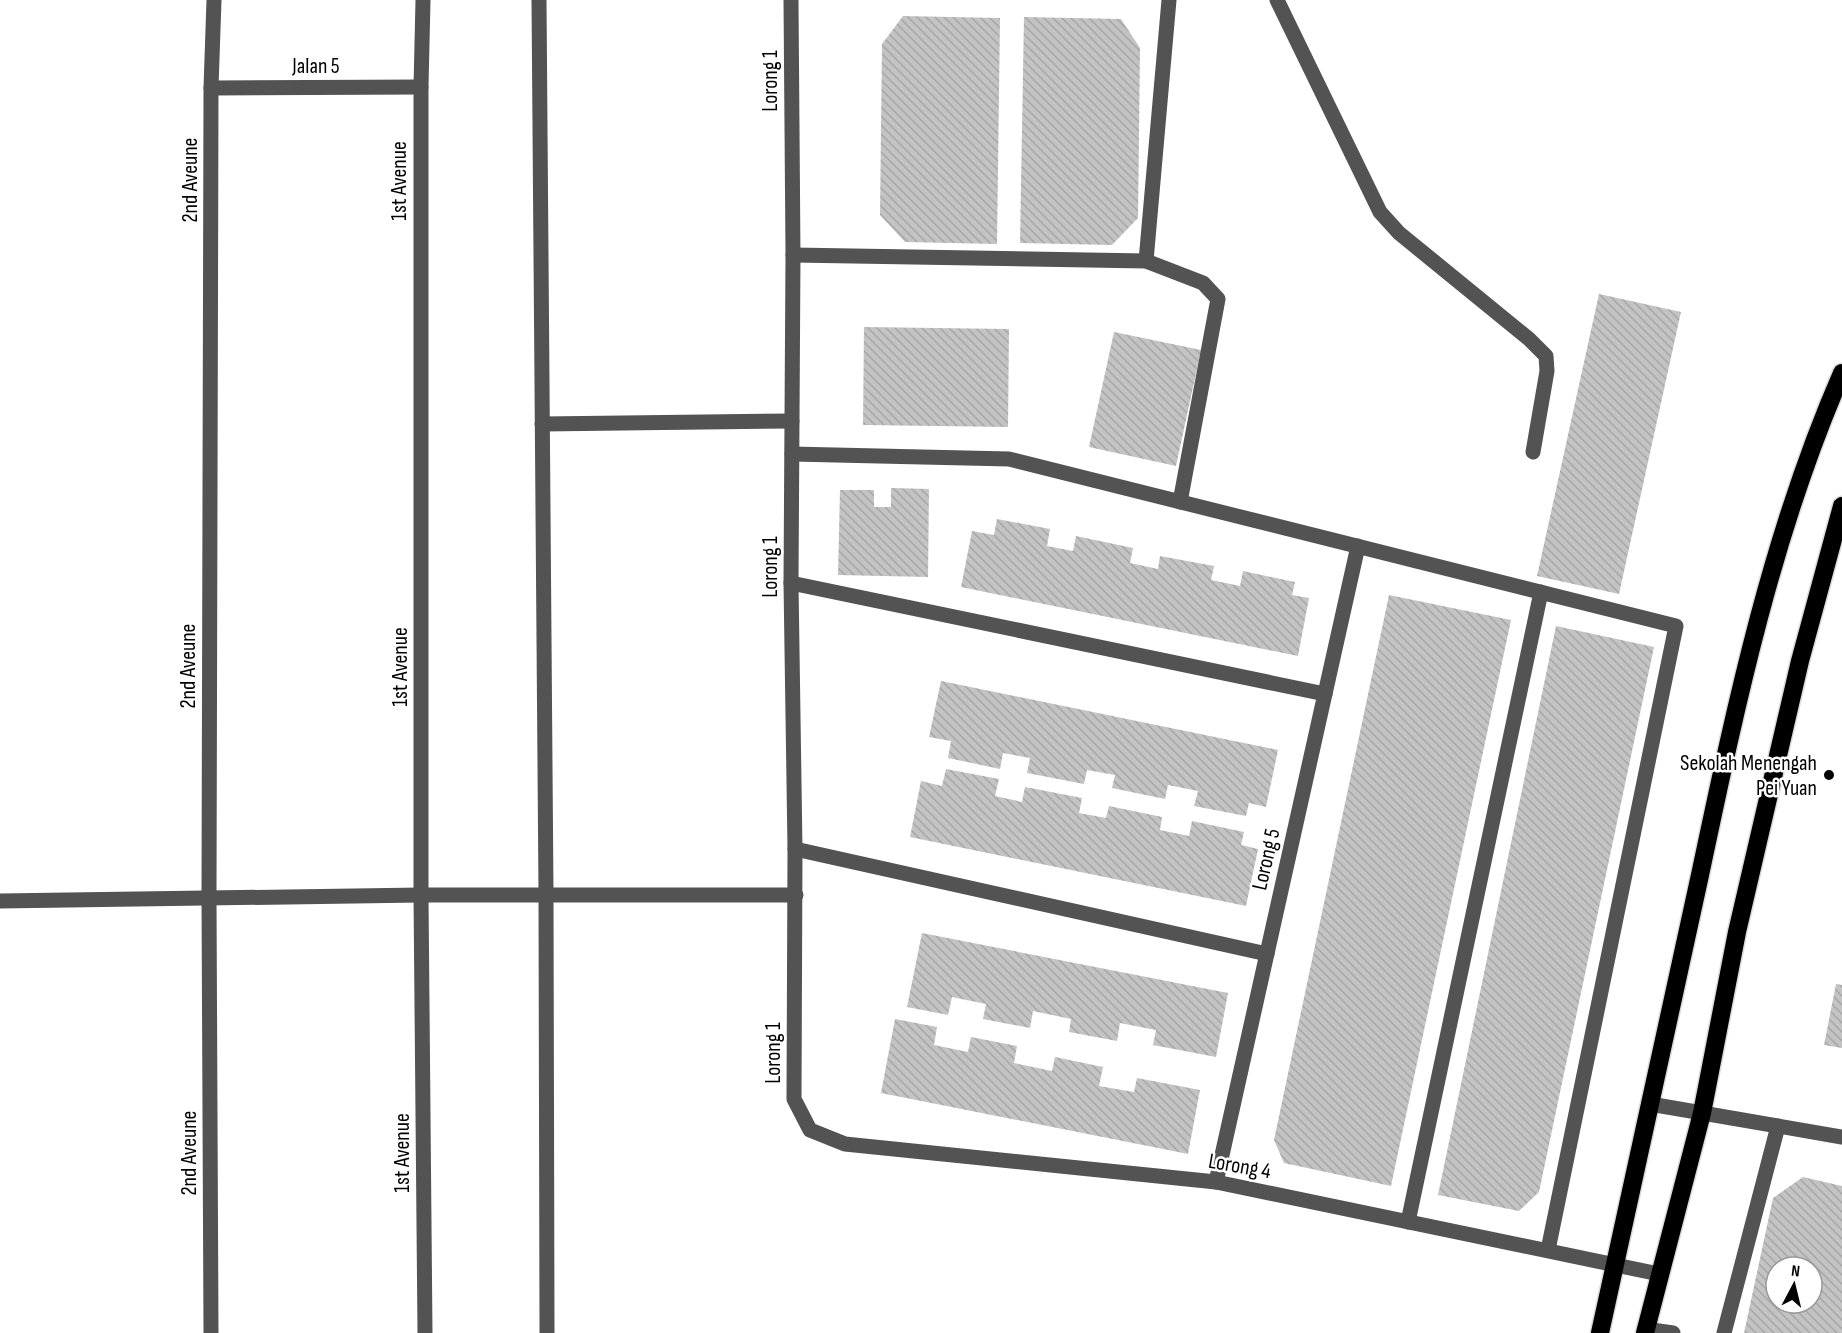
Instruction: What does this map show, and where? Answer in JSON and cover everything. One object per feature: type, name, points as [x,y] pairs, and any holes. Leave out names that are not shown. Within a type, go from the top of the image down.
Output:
[{"type":"highway","points":[[1600,1333],[1738,698],[1774,562],[1820,424],[1842,373]]},
{"type":"highway","points":[[1645,1331],[1702,1113],[1737,932],[1800,661],[1842,506]]},
{"type":"street","name":"2nd Aveune","points":[[211,1333],[209,897],[214,0]]},
{"type":"street","name":"1st Avenue","points":[[423,0],[421,87],[421,895],[424,1333]]},
{"type":"street","points":[[539,0],[547,1333]]},
{"type":"street","name":"Lorong 1","points":[[791,0],[793,255],[791,583],[796,895],[794,1099],[810,1130]]},
{"type":"street","points":[[1146,261],[1169,0]]},
{"type":"street","points":[[1277,0],[1380,212],[1398,233],[1529,339],[1546,356],[1547,371],[1533,452]]},
{"type":"street","name":"Jalan 5","points":[[212,88],[421,87]]},
{"type":"street","points":[[793,255],[1146,261],[1203,283],[1218,299],[1180,502]]},
{"type":"street","points":[[542,424],[792,421]]},
{"type":"street","points":[[792,454],[1009,459],[1676,626],[1548,1250]]},
{"type":"street","name":"Lorong 5","points":[[1216,1182],[1358,546]]},
{"type":"street","points":[[791,583],[1325,693]]},
{"type":"street","points":[[1408,1221],[1541,592]]},
{"type":"street","points":[[795,849],[1267,954]]},
{"type":"street","points":[[0,901],[546,894],[796,895]]},
{"type":"street","points":[[1650,1104],[1842,1137]]},
{"type":"street","points":[[1724,1333],[1778,1126]]},
{"type":"street","name":"Lorong 4","points":[[810,1130],[845,1144],[1216,1182],[1659,1274]]},
{"type":"street","points":[[1645,1331],[1673,1333]]},
{"type":"building","points":[[903,16],[1000,18],[997,244],[905,242],[880,215],[882,44]]},
{"type":"building","points":[[1024,17],[1121,19],[1140,48],[1138,218],[1112,245],[1020,243]]},
{"type":"building","points":[[1599,294],[1681,312],[1619,594],[1537,576]]},
{"type":"building","points":[[864,327],[1009,329],[1008,427],[863,425]]},
{"type":"building","points":[[1114,332],[1201,350],[1176,466],[1089,447]]},
{"type":"building","points":[[891,488],[929,489],[928,577],[838,575],[840,490],[874,490],[874,507],[891,507]]},
{"type":"building","points":[[997,519],[1050,529],[1047,546],[1073,551],[1076,536],[1133,548],[1130,563],[1158,569],[1160,556],[1214,566],[1211,580],[1240,586],[1243,571],[1295,582],[1292,595],[1309,598],[1298,656],[961,587],[972,531],[994,535]]},
{"type":"building","points":[[1389,595],[1511,620],[1391,1186],[1284,1163],[1274,1140]]},
{"type":"building","points":[[1556,626],[1654,647],[1539,1192],[1519,1211],[1438,1195]]},
{"type":"building","points":[[941,681],[1278,750],[1266,807],[1249,803],[1246,816],[1194,806],[1198,791],[1168,785],[1165,799],[1112,788],[1115,775],[1087,770],[1084,784],[1027,773],[1030,758],[1003,753],[1000,769],[948,758],[951,741],[929,737]]},
{"type":"building","points":[[946,769],[999,779],[995,796],[1022,802],[1025,787],[1082,798],[1079,813],[1106,818],[1109,806],[1162,817],[1160,830],[1189,836],[1192,821],[1244,832],[1241,845],[1258,849],[1246,906],[910,837],[921,781],[942,786]]},
{"type":"building","points":[[922,933],[1228,993],[1216,1057],[1153,1045],[1156,1030],[1120,1023],[1117,1041],[1069,1032],[1071,1019],[1033,1011],[1030,1028],[983,1019],[986,1004],[952,997],[948,1015],[907,1007]]},
{"type":"building","points":[[1836,984],[1842,985],[1842,1048],[1824,1045]]},
{"type":"building","points":[[895,1019],[937,1027],[934,1045],[968,1052],[971,1037],[1017,1046],[1014,1063],[1052,1071],[1055,1057],[1103,1067],[1099,1086],[1134,1092],[1137,1078],[1200,1090],[1188,1154],[881,1093]]},
{"type":"building","points":[[1803,1177],[1842,1186],[1842,1333],[1744,1333],[1773,1198]]},
{"type":"place","name":"Sekolah Menengah Pei Yuan","points":[[1829,775]]}]
